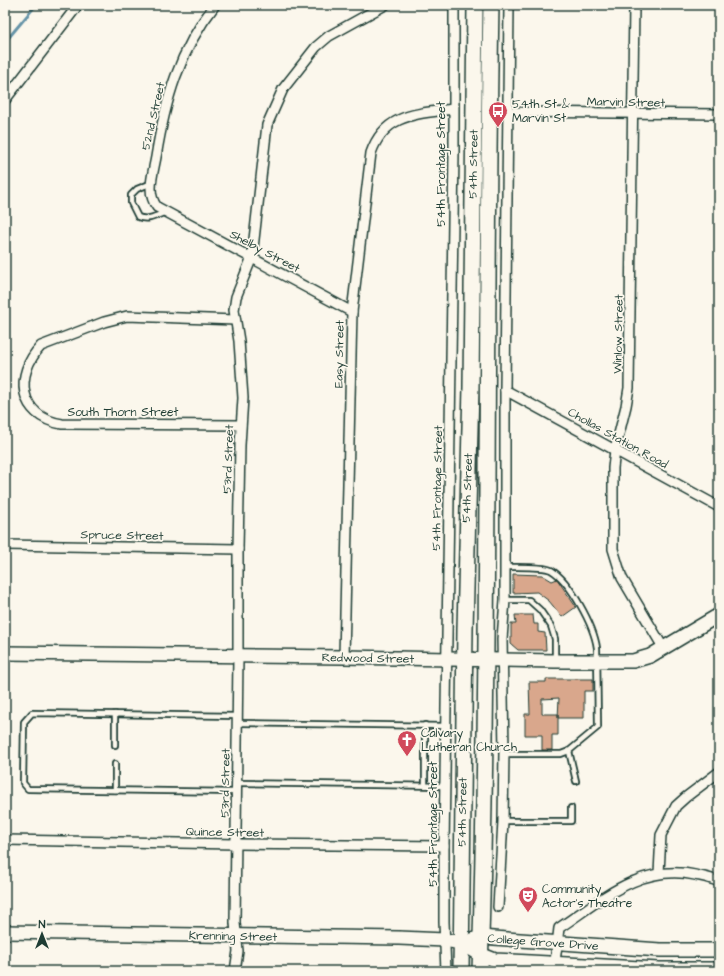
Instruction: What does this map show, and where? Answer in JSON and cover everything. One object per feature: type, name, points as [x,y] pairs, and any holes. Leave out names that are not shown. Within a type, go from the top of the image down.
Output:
[{"type":"main road","name":"54th Street","points":[[461,971],[466,521],[471,387],[475,5]]},
{"type":"main road","name":"54th Street","points":[[480,971],[486,659],[490,5]]},
{"type":"street","points":[[5,100],[78,5]]},
{"type":"street","name":"52nd Street","points":[[166,212],[157,207],[152,201],[151,194],[162,122],[171,89],[191,42],[215,5]]},
{"type":"street","name":"53rd Street","points":[[235,971],[238,951],[236,936],[236,844],[238,549],[240,425],[243,398],[239,341],[234,310],[236,297],[252,257],[267,125],[283,90],[316,47],[329,36],[385,5]]},
{"type":"street","name":"54th Frontage Street","points":[[446,971],[444,846],[454,152],[454,5]]},
{"type":"street","points":[[498,907],[503,821],[504,754],[502,639],[505,600],[505,390],[510,5]]},
{"type":"street","name":"Winlow Street","points":[[634,5],[629,388],[615,450],[613,468],[613,550],[622,578],[664,649]]},
{"type":"street","name":"Easy Street","points":[[344,657],[352,312],[369,161],[373,146],[381,133],[401,118],[453,109]]},
{"type":"street","name":"Marvin Street","points":[[508,112],[719,114]]},
{"type":"street","name":"Shelby Street","points":[[166,212],[352,312]]},
{"type":"street","name":"South Thorn Street","points":[[235,320],[127,316],[104,322],[41,346],[27,367],[23,388],[28,402],[37,414],[50,422],[62,424],[240,425]]},
{"type":"street","name":"Chollas Station Road","points":[[505,390],[719,507]]},
{"type":"street","name":"Spruce Street","points":[[5,545],[238,549]]},
{"type":"street","name":"Redwood Street","points":[[5,653],[486,659],[597,662],[633,661],[650,656],[664,649],[719,615]]},
{"type":"street","points":[[659,873],[661,835],[676,806],[686,796],[719,772]]},
{"type":"street","name":"Quince Street","points":[[5,840],[444,846]]},
{"type":"street","points":[[555,962],[559,928],[622,886],[659,873],[686,873],[713,879],[719,882]]},
{"type":"street","name":"Krenning Street","points":[[5,932],[445,940],[461,943]]},
{"type":"street","name":"College Grove Drive","points":[[461,943],[480,937],[660,950],[719,950]]},
{"type":"street","name":"College Grove Drive","points":[[461,943],[480,954],[495,960],[555,962],[660,969],[719,969]]},
{"type":"lane","points":[[152,183],[138,189],[131,195],[131,203],[138,217],[144,219],[149,219],[166,212]]},
{"type":"lane","points":[[504,754],[561,754],[569,751],[598,727],[596,639],[589,621],[565,581],[550,569],[505,567]]},
{"type":"lane","points":[[505,600],[529,600],[540,610],[551,626],[554,640],[555,661]]},
{"type":"lane","points":[[445,786],[237,787],[115,790],[28,789],[23,784],[24,722],[32,713],[115,714],[238,720],[446,726]]},
{"type":"lane","points":[[114,745],[115,714]]},
{"type":"lane","points":[[425,725],[425,785]]},
{"type":"lane","points":[[569,751],[576,781]]},
{"type":"lane","points":[[115,764],[115,790]]},
{"type":"lane","points":[[503,821],[571,821],[571,808]]},
{"type":"building","points":[[513,574],[542,575],[552,581],[557,579],[576,607],[562,617],[549,601],[537,592],[513,593]]},
{"type":"building","points":[[515,615],[533,615],[534,624],[538,624],[538,632],[545,633],[546,650],[518,650],[511,644],[511,624],[516,624]]},
{"type":"building","points":[[546,679],[593,679],[593,691],[584,691],[584,718],[558,718],[558,735],[552,735],[552,750],[542,750],[542,735],[525,735],[525,714],[530,714],[529,682],[546,682]],"holes":[[[559,698],[558,718],[558,714],[542,714],[542,699]]]},
{"type":"waterway","points":[[5,42],[36,5]]},
{"type":"place","name":"54th St & Marvin St","points":[[498,128]]},
{"type":"place","name":"Calvary Lutheran Church","points":[[407,757]]},
{"type":"place","name":"Community Actor's Theatre","points":[[528,913]]}]
